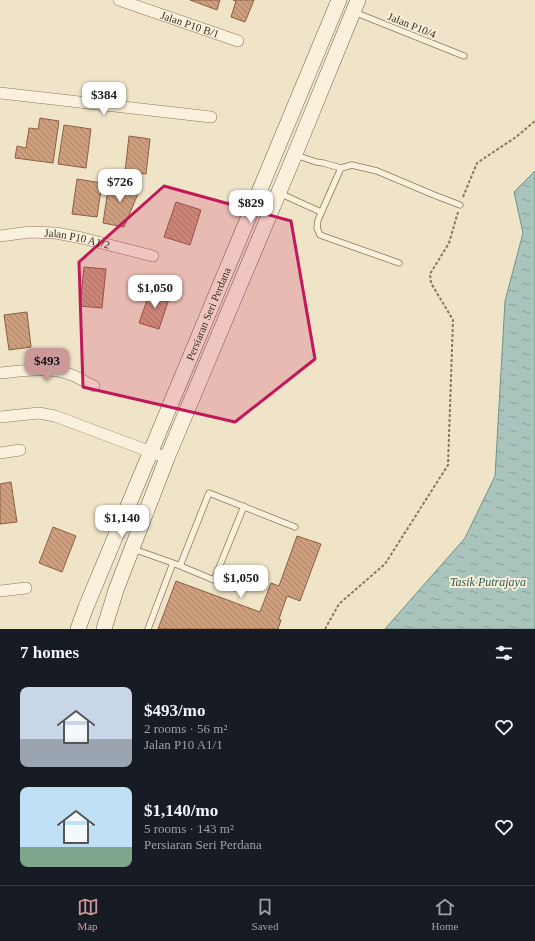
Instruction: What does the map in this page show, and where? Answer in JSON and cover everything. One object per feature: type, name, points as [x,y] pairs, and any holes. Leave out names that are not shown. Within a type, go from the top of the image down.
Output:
[{"type":"street","name":"Jalan P10 B/1","points":[[119,0],[238,41]]},
{"type":"street","name":"Persiaran Seri Perdana","points":[[78,629],[339,0]]},
{"type":"street","name":"Persiaran Seri Perdana","points":[[104,629],[116,590],[167,458],[356,6]]},
{"type":"street","points":[[0,93],[211,116]]},
{"type":"street","name":"Jalan P10 A1/2","points":[[0,236],[30,232],[56,233],[153,256]]},
{"type":"street","points":[[0,373],[54,370],[71,375],[94,386]]},
{"type":"street","points":[[0,417],[39,414],[55,416],[167,458]]},
{"type":"street","points":[[0,453],[20,450]]},
{"type":"street","points":[[0,591],[26,588]]},
{"type":"lane","name":"Jalan P10/4","points":[[356,6],[464,56]]},
{"type":"lane","points":[[295,154],[316,162],[341,168],[352,165],[377,172],[434,196],[460,205]]},
{"type":"lane","points":[[341,168],[318,220],[317,228],[320,235],[399,263]]},
{"type":"lane","points":[[279,193],[321,212]]},
{"type":"lane","points":[[180,566],[209,493],[295,527]]},
{"type":"lane","points":[[214,580],[244,506]]},
{"type":"lane","points":[[132,549],[173,563],[235,588]]},
{"type":"lane","points":[[148,629],[173,563]]},
{"type":"path","points":[[325,629],[339,604],[385,564],[448,465],[453,320],[431,283],[430,274],[449,243],[460,205],[477,163],[516,137],[535,121]]},
{"type":"highlighted area","points":[[164,186],[291,221],[315,359],[235,422],[83,387],[79,262]]},
{"type":"water","name":"Tasik Putrajaya","points":[[535,171],[535,629],[385,629],[465,538],[495,476],[505,301],[523,233],[514,192]]},
{"type":"building","points":[[190,0],[220,0],[217,10]]},
{"type":"building","points":[[233,0],[254,0],[245,22],[231,17],[236,1]]},
{"type":"building","points":[[40,118],[59,121],[53,163],[15,158],[17,146],[26,148],[29,128],[38,129]]},
{"type":"building","points":[[64,125],[91,129],[86,168],[58,164]]},
{"type":"building","points":[[129,136],[150,139],[146,174],[125,172]]},
{"type":"building","points":[[77,179],[102,183],[97,217],[72,214]]},
{"type":"building","points":[[109,183],[126,183],[140,189],[124,227],[103,223]]},
{"type":"building","points":[[176,202],[201,210],[190,245],[164,237]]},
{"type":"building","points":[[84,267],[106,269],[102,308],[80,306]]},
{"type":"building","points":[[151,289],[170,296],[159,329],[139,323]]},
{"type":"building","points":[[27,312],[31,347],[9,350],[4,315]]},
{"type":"building","points":[[11,482],[17,522],[0,524],[0,484]]},
{"type":"building","points":[[53,527],[76,536],[62,572],[39,563]]},
{"type":"building","points":[[297,536],[321,544],[300,601],[287,596],[279,619],[281,620],[278,629],[158,629],[176,581],[260,612],[271,583],[279,586]]}]
